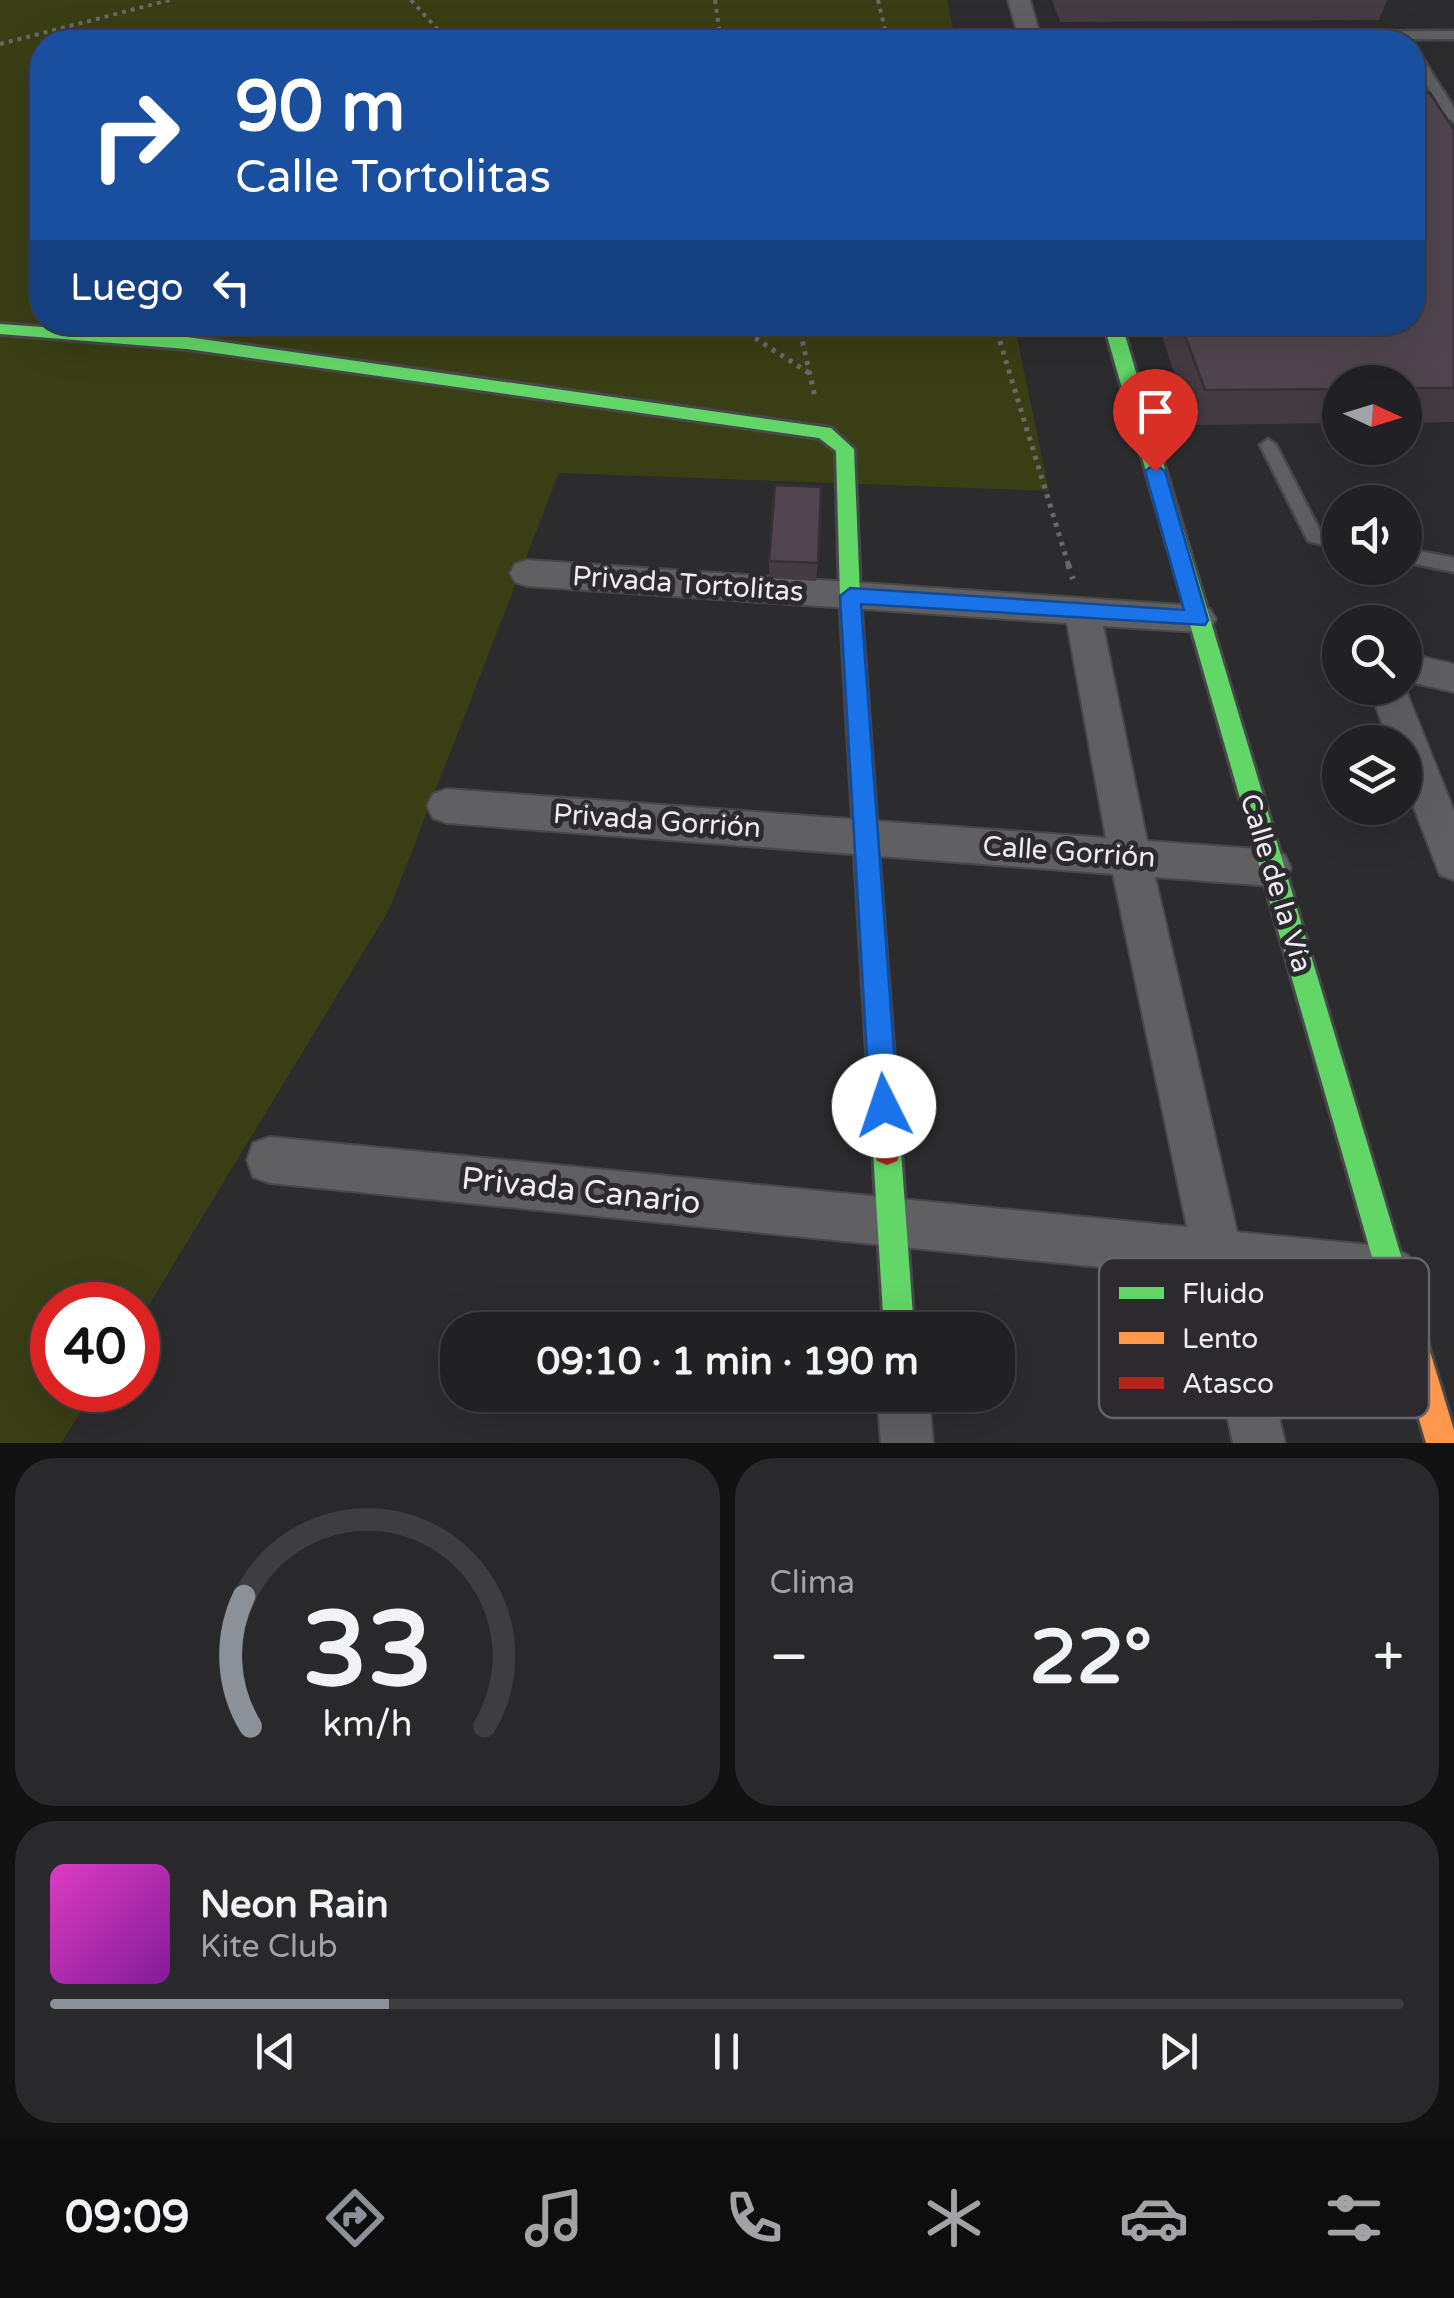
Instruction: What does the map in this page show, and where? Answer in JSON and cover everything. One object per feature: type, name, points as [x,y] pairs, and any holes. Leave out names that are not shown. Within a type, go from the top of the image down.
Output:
[{"type":"street","points":[[1019,0],[1028,30]]},
{"type":"street","points":[[0,330],[30,332]]},
{"type":"street","points":[[78,335],[188,342],[824,432],[845,449],[850,596],[898,1312]]},
{"type":"street","name":"Calle de la Vía","points":[[1116,335],[1388,1258]]},
{"type":"street","name":"Privada Tortolitas","points":[[526,573],[1198,620]]},
{"type":"street","points":[[1082,611],[1130,857],[1220,1258]]},
{"type":"street","points":[[1422,670],[1454,678]]},
{"type":"street","points":[[1394,705],[1454,862]]},
{"type":"street","name":"Privada Gorrión","points":[[447,806],[867,836]]},
{"type":"street","name":"Calle Gorrión","points":[[867,836],[1272,868]]},
{"type":"street","name":"Privada Canario","points":[[270,1160],[1250,1258]]},
{"type":"street","name":"Calle de la Vía","points":[[1429,1399],[1442,1443]]},
{"type":"street","points":[[904,1412],[906,1443]]},
{"type":"street","points":[[1254,1418],[1259,1443]]},
{"type":"lane","points":[[1425,37],[1454,35]]},
{"type":"lane","points":[[1425,79],[1435,100],[1454,118]]},
{"type":"lane","points":[[1268,445],[1314,536],[1322,538]]},
{"type":"lane","points":[[1422,558],[1454,565]]},
{"type":"path","points":[[54,30],[170,0]]},
{"type":"path","points":[[411,0],[437,30]]},
{"type":"path","points":[[715,0],[719,30]]},
{"type":"path","points":[[878,0],[885,30]]},
{"type":"path","points":[[0,44],[30,36]]},
{"type":"path","points":[[750,335],[809,373]]},
{"type":"path","points":[[801,335],[824,432]]},
{"type":"path","points":[[998,335],[1082,611]]},
{"type":"green space","points":[[0,0],[947,0],[953,30],[30,30],[30,335],[1016,335],[1049,491],[559,473],[389,910],[160,1287],[160,1282],[30,1282],[30,1412],[81,1412],[61,1443],[0,1443]]},
{"type":"building","points":[[1425,93],[1430,93],[1454,130],[1454,388],[1422,388],[1422,365],[1322,365],[1322,389],[1205,390],[1185,335],[1425,335]]},
{"type":"building","points":[[775,485],[821,487],[818,563],[769,561]]},
{"type":"traffic: fast","points":[[0,329],[30,331]]},
{"type":"traffic: fast","points":[[80,335],[187,343],[824,432],[845,449],[850,596],[869,888]]},
{"type":"traffic: fast","points":[[1116,335],[1387,1258]]},
{"type":"traffic: fast","points":[[887,1151],[898,1312]]},
{"type":"traffic: slow","points":[[1429,1399],[1442,1443]]},
{"type":"traffic: jam","points":[[869,888],[887,1151]]},
{"type":"route","points":[[884,1106],[850,596],[1198,620],[1155,471]]}]
